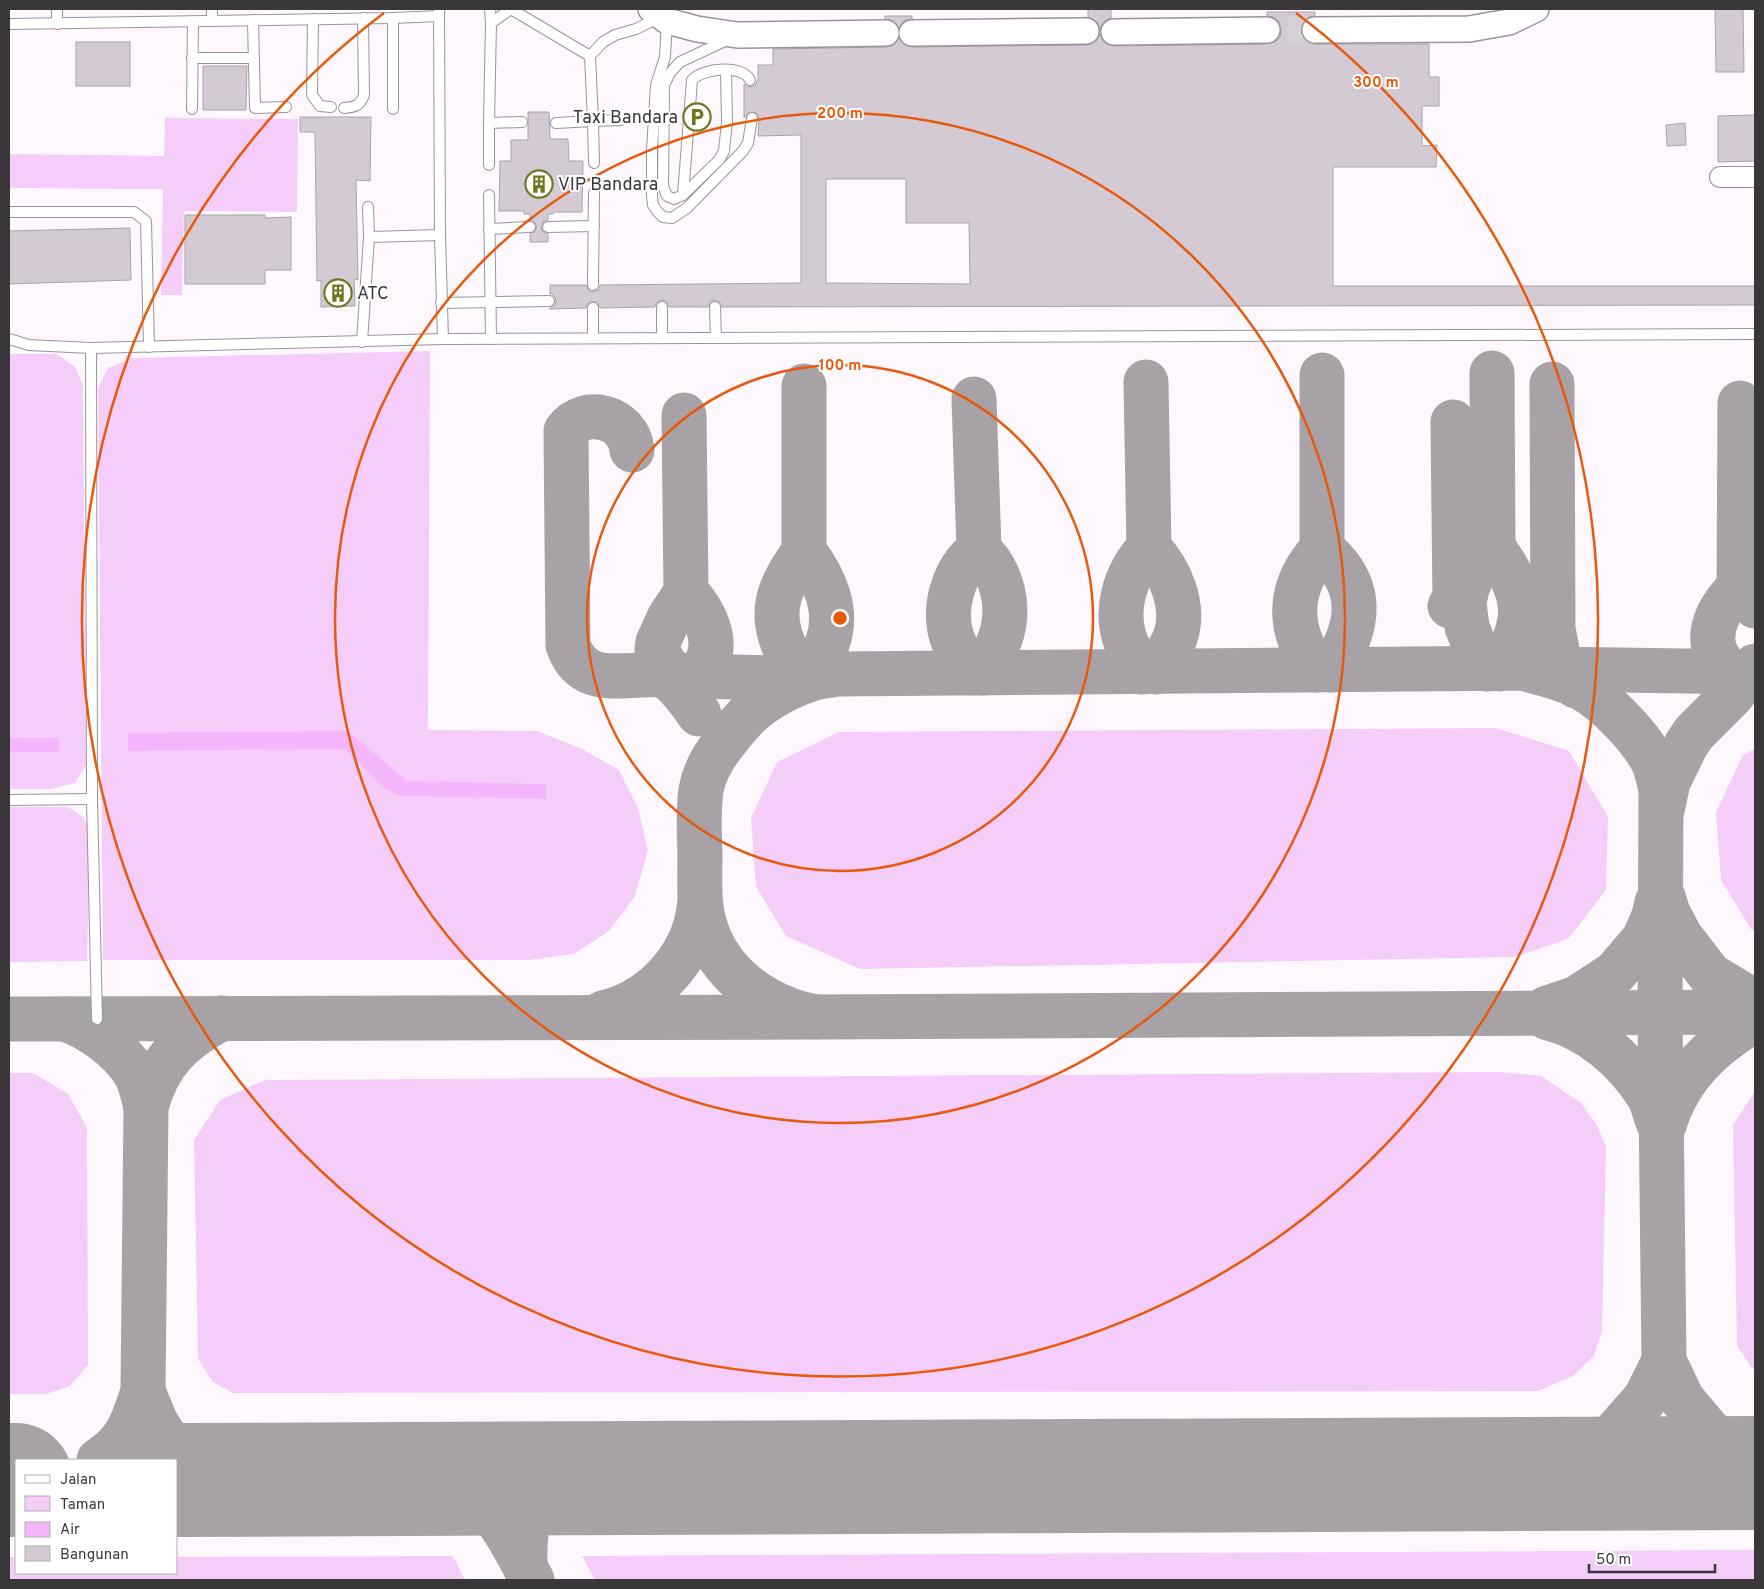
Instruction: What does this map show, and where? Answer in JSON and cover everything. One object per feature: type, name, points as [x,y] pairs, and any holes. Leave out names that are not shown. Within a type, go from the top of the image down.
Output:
[{"type":"street","points":[[1315,30],[1470,29],[1508,22],[1536,9]]},
{"type":"street","points":[[660,16],[697,29],[736,35],[886,33]]},
{"type":"street","points":[[1114,32],[1278,30]]},
{"type":"street","points":[[912,33],[1086,31]]},
{"type":"street","points":[[1720,177],[1755,177]]},
{"type":"lane","points":[[57,9],[57,24]]},
{"type":"lane","points":[[212,9],[212,21]]},
{"type":"lane","points":[[489,165],[490,9]]},
{"type":"lane","points":[[491,23],[511,9],[590,56]]},
{"type":"lane","points":[[9,24],[392,18],[439,12],[442,339]]},
{"type":"lane","points":[[594,163],[590,56],[603,42],[615,35],[636,29],[660,16],[665,57],[656,85],[652,150],[653,205],[663,217],[672,218],[687,208],[743,151],[748,143],[752,118]]},
{"type":"lane","points":[[344,108],[356,107],[361,103],[364,95],[363,18]]},
{"type":"lane","points":[[392,18],[394,109]]},
{"type":"lane","points":[[313,19],[312,95],[320,106],[331,107]]},
{"type":"lane","points":[[253,20],[256,108],[286,107]]},
{"type":"lane","points":[[192,109],[193,21]]},
{"type":"lane","points":[[726,70],[727,132],[724,151],[719,160],[683,195],[674,199],[667,196],[663,186],[664,85],[670,73],[680,62],[736,35]]},
{"type":"lane","points":[[192,58],[254,58]]},
{"type":"lane","points":[[683,195],[692,80],[701,73],[726,70],[744,73],[750,80]]},
{"type":"lane","points":[[556,123],[620,120]]},
{"type":"lane","points":[[489,122],[522,122]]},
{"type":"lane","points":[[593,285],[594,193]]},
{"type":"lane","points":[[489,195],[491,339]]},
{"type":"lane","points":[[362,342],[369,237],[368,207]]},
{"type":"lane","points":[[9,212],[134,212],[146,221],[149,347]]},
{"type":"lane","points":[[548,227],[594,226]]},
{"type":"lane","points":[[490,229],[530,227]]},
{"type":"lane","points":[[369,237],[440,235]]},
{"type":"lane","points":[[441,303],[550,301]]},
{"type":"lane","points":[[662,307],[662,338]]},
{"type":"lane","points":[[715,307],[716,338]]},
{"type":"lane","points":[[593,308],[593,338]]},
{"type":"lane","points":[[9,339],[28,345],[91,348],[442,339],[1755,334]]},
{"type":"lane","points":[[91,348],[92,799],[97,1019]]},
{"type":"lane","points":[[9,800],[92,799]]},
{"type":"green space","points":[[165,118],[298,119],[297,212],[184,211],[182,295],[161,295],[163,189],[9,188],[9,154],[164,156]]},
{"type":"green space","points":[[430,351],[428,730],[537,731],[582,749],[619,770],[638,808],[648,850],[635,896],[609,931],[574,954],[529,960],[103,960],[98,388],[108,368],[132,358]]},
{"type":"green space","points":[[9,354],[57,354],[75,367],[83,385],[86,765],[75,783],[51,789],[9,789]]},
{"type":"green space","points":[[1496,728],[1569,751],[1608,817],[1606,890],[1568,939],[1514,957],[860,969],[786,936],[756,887],[751,818],[777,762],[839,732]]},
{"type":"green space","points":[[1755,749],[1755,931],[1751,929],[1721,880],[1716,812],[1743,755]]},
{"type":"green space","points":[[9,807],[68,807],[82,816],[90,829],[87,961],[9,962]]},
{"type":"green space","points":[[1500,1072],[1541,1076],[1581,1103],[1596,1124],[1606,1146],[1602,1331],[1594,1356],[1573,1376],[1538,1391],[233,1393],[213,1382],[198,1359],[194,1140],[220,1100],[265,1080]]},
{"type":"green space","points":[[9,1073],[33,1073],[68,1094],[87,1128],[88,1365],[70,1386],[46,1394],[9,1394]]},
{"type":"green space","points":[[1755,1091],[1755,1370],[1737,1345],[1733,1125]]},
{"type":"green space","points":[[1755,1550],[1755,1580],[595,1580],[582,1556]]},
{"type":"green space","points":[[453,1556],[465,1580],[9,1580],[9,1557],[15,1557],[15,1574],[178,1574],[178,1557]]},
{"type":"water","points":[[348,731],[407,781],[546,784],[546,799],[400,796],[387,790],[345,749],[128,751],[128,733]]},
{"type":"water","points":[[9,738],[59,738],[59,752],[9,752]]},
{"type":"building","points":[[1088,9],[1111,9],[1111,18],[1106,20],[1100,30],[1098,23],[1088,17]]},
{"type":"building","points":[[1715,9],[1743,9],[1744,72],[1716,72]]},
{"type":"building","points":[[1267,12],[1315,12],[1315,16],[1308,17],[1303,22],[1301,30],[1303,38],[1315,44],[1429,44],[1429,77],[1439,77],[1439,106],[1422,106],[1422,146],[1437,145],[1436,167],[1333,167],[1333,286],[1755,286],[1755,305],[722,307],[721,303],[715,300],[711,301],[708,307],[669,307],[666,301],[662,300],[656,303],[655,307],[600,308],[597,302],[593,301],[587,304],[586,308],[549,309],[555,305],[556,301],[555,297],[550,294],[550,285],[586,285],[589,291],[593,292],[599,289],[600,285],[801,283],[801,135],[758,136],[759,119],[757,113],[749,112],[744,118],[744,84],[748,87],[755,85],[758,80],[758,65],[773,65],[773,49],[886,47],[894,45],[899,38],[905,45],[912,47],[1086,45],[1094,43],[1100,33],[1102,40],[1114,46],[1267,44],[1275,42],[1280,37],[1281,30],[1279,22],[1274,17],[1267,16]],"holes":[[[826,179],[906,179],[906,223],[969,223],[970,284],[826,283]]]},
{"type":"building","points":[[885,16],[912,16],[912,19],[904,21],[899,28],[893,21],[885,19]]},
{"type":"building","points":[[76,42],[130,42],[130,86],[76,86]]},
{"type":"building","points":[[203,66],[247,66],[246,110],[203,110]]},
{"type":"building","points":[[528,112],[549,112],[550,139],[568,139],[569,161],[583,161],[582,212],[554,212],[553,214],[548,214],[548,220],[544,221],[541,227],[542,231],[548,234],[548,242],[530,242],[530,234],[537,227],[530,220],[530,214],[524,214],[524,211],[499,211],[500,161],[511,161],[511,140],[528,140]]},
{"type":"building","points":[[1755,115],[1755,161],[1718,162],[1718,116]]},
{"type":"building","points":[[300,117],[371,117],[370,181],[356,180],[358,280],[354,279],[355,306],[321,307],[321,280],[317,281],[315,132],[300,132]]},
{"type":"building","points":[[1685,123],[1686,145],[1667,146],[1666,125]]},
{"type":"building","points":[[185,215],[265,215],[265,218],[291,217],[291,270],[265,270],[265,284],[185,284]]},
{"type":"building","points":[[130,228],[131,280],[9,284],[9,231]]},
{"type":"taxiway","points":[[1488,669],[1467,627],[1464,603],[1472,576],[1493,547],[1492,373]]},
{"type":"taxiway","points":[[1317,670],[1307,655],[1300,639],[1296,624],[1295,608],[1302,578],[1310,563],[1322,549],[1322,375]]},
{"type":"taxiway","points":[[1143,672],[1127,645],[1123,632],[1121,606],[1133,569],[1149,548],[1146,382]]},
{"type":"taxiway","points":[[1552,384],[1553,629],[1559,660],[1576,686]]},
{"type":"taxiway","points":[[804,386],[804,551],[818,572],[828,595],[832,619],[831,631],[825,649],[803,678],[792,662],[783,643],[779,633],[777,613],[782,589],[804,551]]},
{"type":"taxiway","points":[[973,673],[962,659],[950,631],[949,605],[951,592],[956,580],[970,558],[979,550],[974,399]]},
{"type":"taxiway","points":[[1740,403],[1739,588],[1755,606]]},
{"type":"taxiway","points":[[684,415],[686,592],[669,618],[658,642],[657,649],[663,662],[689,694]]},
{"type":"taxiway","points":[[632,450],[629,439],[623,429],[605,418],[584,418],[574,423],[566,431],[568,645],[574,657],[581,665],[589,671],[598,674],[608,676],[662,675],[682,692],[699,714]]},
{"type":"taxiway","points":[[1450,606],[1455,602],[1453,422]]},
{"type":"taxiway","points":[[1493,547],[1512,579],[1518,593],[1520,607],[1520,621],[1516,636],[1499,669]]},
{"type":"taxiway","points":[[1149,548],[1170,578],[1179,614],[1175,638],[1156,672]]},
{"type":"taxiway","points":[[1322,549],[1342,571],[1349,583],[1353,595],[1354,608],[1349,635],[1343,650],[1331,670]]},
{"type":"taxiway","points":[[979,550],[994,569],[1003,591],[1005,603],[1005,615],[1000,639],[982,673]]},
{"type":"taxiway","points":[[1727,672],[1715,651],[1713,634],[1722,608],[1739,588]]},
{"type":"taxiway","points":[[685,688],[704,667],[711,647],[711,637],[704,617],[686,592]]},
{"type":"taxiway","points":[[1662,810],[1668,782],[1686,745],[1694,733],[1732,695],[1755,666]]},
{"type":"taxiway","points":[[816,1017],[794,1012],[759,995],[746,986],[724,964],[709,937],[702,914],[700,897],[699,806],[702,783],[707,771],[720,748],[746,717],[768,699],[794,686],[814,678],[837,674],[1523,668],[1582,688],[1602,702],[1634,734],[1655,766],[1661,789],[1660,1013],[1664,1361],[1682,1399],[1708,1430],[1733,1454],[1755,1465]]},
{"type":"taxiway","points":[[1548,669],[1755,672]]},
{"type":"taxiway","points":[[661,675],[809,679]]},
{"type":"taxiway","points":[[1663,897],[1668,913],[1680,936],[1710,975],[1755,1002]]},
{"type":"taxiway","points":[[603,1013],[634,1001],[662,981],[683,955],[697,921],[700,901]]},
{"type":"taxiway","points":[[1547,1008],[1577,998],[1615,973],[1644,939],[1654,916],[1657,902]]},
{"type":"taxiway","points":[[9,1019],[1755,1012]]},
{"type":"taxiway","points":[[222,1018],[195,1034],[174,1054],[157,1077],[146,1107],[143,1391],[156,1423],[172,1448],[195,1470],[226,1480]]},
{"type":"taxiway","points":[[1548,1018],[1578,1029],[1592,1037],[1617,1057],[1648,1095],[1659,1124]]},
{"type":"taxiway","points":[[65,1019],[95,1034],[121,1055],[137,1077],[146,1107]]},
{"type":"taxiway","points":[[1664,1125],[1675,1098],[1699,1063],[1720,1044],[1755,1021]]},
{"type":"taxiway","points":[[1532,1474],[1576,1461],[1614,1434],[1645,1399],[1664,1361]]},
{"type":"taxiway","points":[[100,1459],[117,1446],[123,1438],[136,1412],[143,1391]]},
{"type":"taxiway","points":[[525,1567],[526,1531],[533,1510],[539,1501],[559,1487],[601,1478]]},
{"type":"taxiway","points":[[420,1479],[443,1483],[465,1490],[486,1506],[504,1530],[532,1580]]},
{"type":"runway","points":[[178,1480],[1755,1473]]},
{"type":"runway","points":[[9,1480],[15,1480]]},
{"type":"tunnel","points":[[1287,29],[1315,30]]},
{"type":"place","name":"Taxi Bandara","points":[[697,117]]},
{"type":"place","name":"VIP Bandara","points":[[539,184]]},
{"type":"place","name":"ATC","points":[[338,293]]}]
